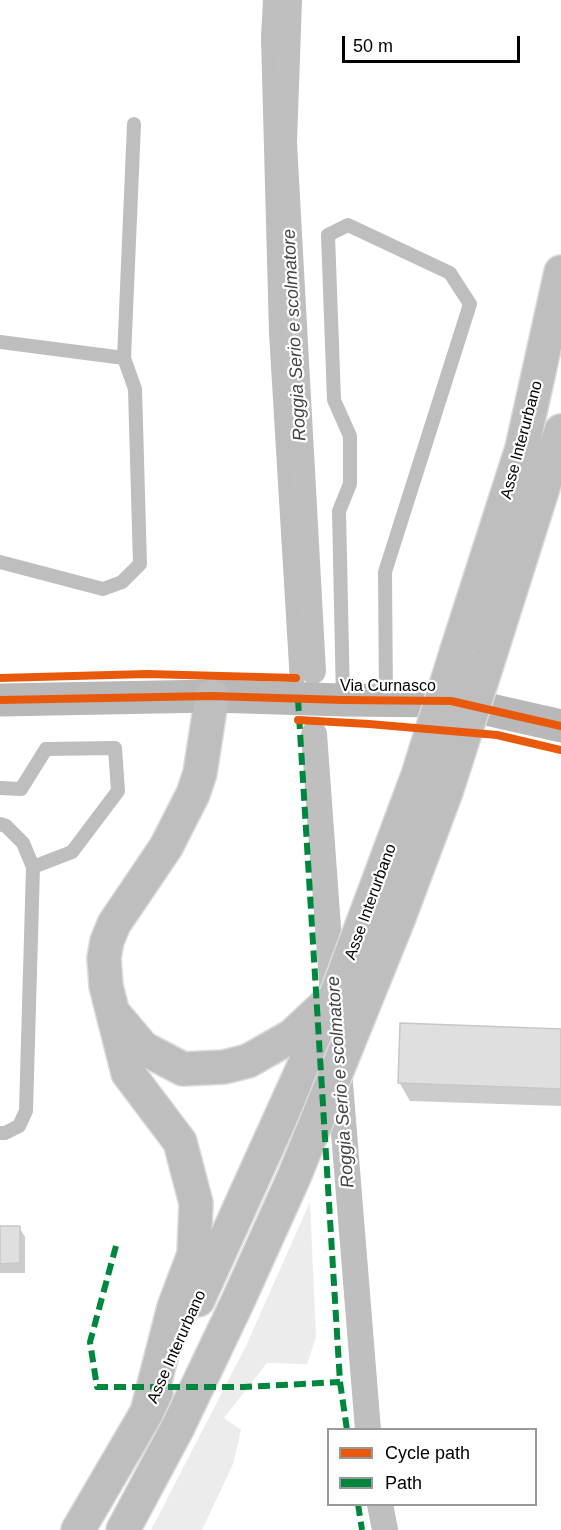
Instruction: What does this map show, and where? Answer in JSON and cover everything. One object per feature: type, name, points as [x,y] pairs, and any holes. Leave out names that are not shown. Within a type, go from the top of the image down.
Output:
[{"type":"highway","name":"Asse Interurbano","points":[[78,1530],[147,1412],[336,995],[418,775],[522,448],[561,273]]},
{"type":"highway","name":"Asse Interurbano","points":[[123,1530],[178,1427],[238,1301],[294,1177],[399,920],[446,792],[561,431]]},
{"type":"highway","points":[[147,1412],[174,1307],[194,1254],[196,1203],[180,1142],[128,1073],[106,986],[104,958],[107,941],[121,911],[166,847],[193,794],[200,773],[212,696]]},
{"type":"highway","points":[[114,1014],[143,1048],[183,1069],[224,1066],[248,1061],[283,1042],[336,995]]},
{"type":"street","name":"Via Curnasco","points":[[0,700],[212,696],[451,701],[561,726]]},
{"type":"lane","points":[[270,0],[268,37],[276,333],[298,699]]},
{"type":"lane","points":[[0,562],[103,589],[122,582],[140,564],[135,389],[124,358],[134,124]]},
{"type":"lane","points":[[343,700],[339,511],[350,484],[350,436],[334,400],[328,235],[348,225],[450,273],[470,304],[385,572],[386,700]]},
{"type":"lane","points":[[0,342],[124,358]]},
{"type":"lane","points":[[0,788],[21,789],[46,749],[115,748],[118,790],[72,852],[33,867]]},
{"type":"lane","points":[[0,824],[6,826],[23,843],[33,867],[26,1111],[19,1126],[0,1133]]},
{"type":"shaded area","points":[[310,1202],[316,1337],[307,1364],[267,1363],[224,1418],[241,1430],[233,1464],[202,1530],[151,1530],[246,1346]]},
{"type":"building","points":[[400,1023],[561,1029],[561,1089],[398,1083]]},
{"type":"building","points":[[0,1226],[20,1226],[20,1263],[0,1264]]},
{"type":"waterway","name":"Roggia Serio e scolmatore","points":[[289,0],[284,143],[313,671]]},
{"type":"waterway","name":"Roggia Serio e scolmatore","points":[[314,734],[333,996]]},
{"type":"waterway","name":"Roggia Serio e scolmatore","points":[[339,1071],[368,1428]]},
{"type":"waterway","name":"Roggia Serio e scolmatore","points":[[380,1506],[385,1530]]},
{"type":"marked path","points":[[298,699],[340,1382],[347,1428]]},
{"type":"marked path","points":[[116,1246],[90,1342],[97,1387],[244,1387],[340,1382]]},
{"type":"marked path","points":[[358,1506],[362,1530]]},
{"type":"cycle path","points":[[0,678],[147,674],[296,678]]},
{"type":"cycle path","points":[[0,700],[212,696],[451,701],[561,726]]},
{"type":"cycle path","points":[[298,720],[497,735],[561,750]]}]
